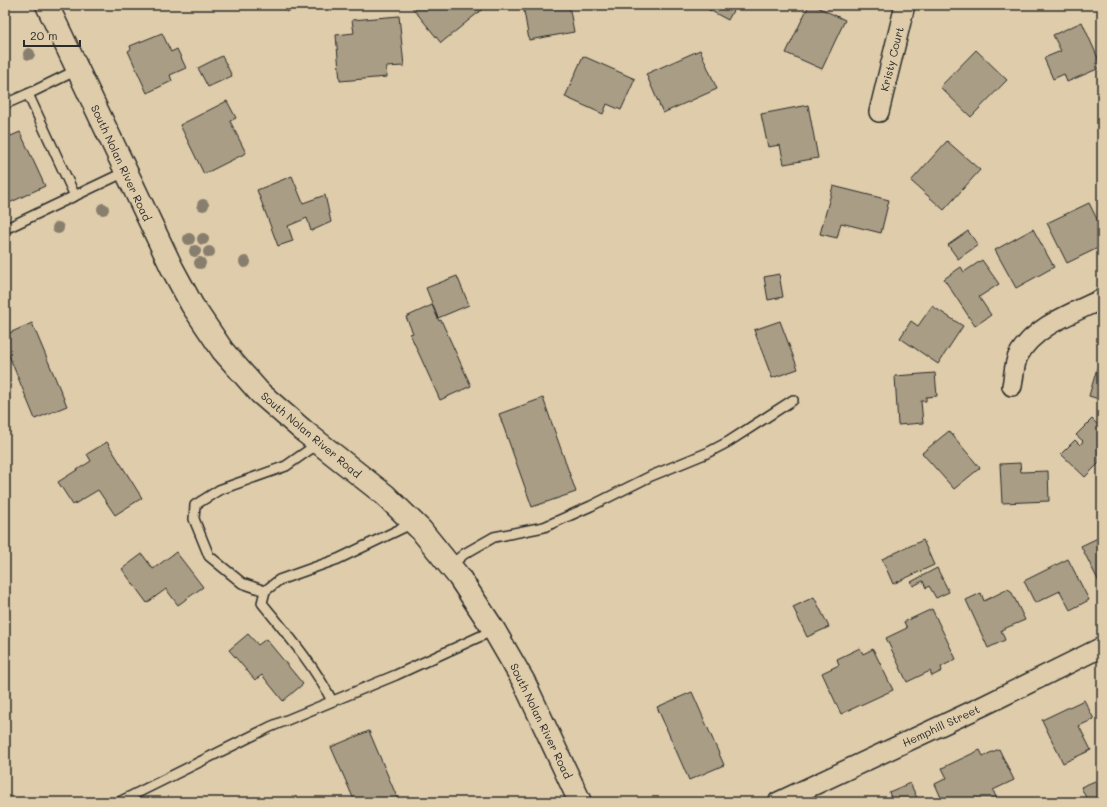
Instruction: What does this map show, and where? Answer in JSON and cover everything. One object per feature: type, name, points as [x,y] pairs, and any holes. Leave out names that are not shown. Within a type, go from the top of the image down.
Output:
[{"type":"main road","name":"South Nolan River Road","points":[[47,5],[125,172],[172,268],[192,305],[223,351],[260,393],[319,443],[385,495],[414,523],[459,577],[494,630],[524,682],[580,802]]},
{"type":"street","name":"Kristy Court","points":[[879,112],[905,5]]},
{"type":"street","points":[[1012,386],[1018,357],[1033,336],[1056,322],[1102,299]]},
{"type":"street","name":"Hemphill Street","points":[[778,802],[989,703],[1102,647]]},
{"type":"lane","points":[[5,104],[78,70]]},
{"type":"lane","points":[[28,94],[75,196]]},
{"type":"lane","points":[[5,229],[125,172]]},
{"type":"lane","points":[[450,566],[464,554],[494,537],[544,527],[591,506],[650,476],[707,453],[728,442],[793,400]]},
{"type":"lane","points":[[265,591],[242,583],[209,556],[194,519],[195,505],[219,490],[286,466],[319,443]]},
{"type":"lane","points":[[332,701],[321,680],[286,632],[262,603],[265,591],[279,580],[338,559],[414,523]]},
{"type":"lane","points":[[119,802],[270,727],[396,675],[494,630]]},
{"type":"building","points":[[283,5],[306,5],[286,12]]},
{"type":"building","points":[[484,5],[485,7],[441,43],[411,6]]},
{"type":"building","points":[[523,5],[569,5],[574,32],[529,40]]},
{"type":"building","points":[[700,5],[736,5],[728,20]]},
{"type":"building","points":[[809,5],[813,5],[845,20],[822,69],[786,53]]},
{"type":"building","points":[[399,16],[404,66],[386,67],[387,77],[340,81],[336,35],[354,33],[352,20]]},
{"type":"building","points":[[1082,22],[1102,67],[1067,82],[1064,74],[1053,79],[1044,58],[1061,51],[1053,35]]},
{"type":"building","points":[[162,33],[171,52],[177,49],[186,68],[170,75],[172,81],[147,93],[128,51],[131,49],[130,46]]},
{"type":"building","points":[[700,50],[717,89],[663,113],[646,74]]},
{"type":"building","points":[[976,50],[1007,80],[971,117],[940,87]]},
{"type":"building","points":[[222,56],[232,76],[208,87],[198,68]]},
{"type":"building","points":[[583,56],[635,79],[621,110],[607,104],[603,114],[565,97]]},
{"type":"building","points":[[227,101],[236,118],[230,121],[246,153],[204,174],[180,125]]},
{"type":"building","points":[[808,105],[818,158],[784,164],[780,145],[768,147],[761,114]]},
{"type":"building","points":[[5,122],[11,136],[20,132],[45,186],[5,205]]},
{"type":"building","points":[[947,141],[980,170],[944,210],[911,181]]},
{"type":"building","points":[[292,176],[303,203],[325,195],[331,222],[311,231],[307,218],[288,226],[293,241],[278,246],[257,190]]},
{"type":"building","points":[[833,186],[889,200],[881,233],[841,223],[837,238],[820,234]]},
{"type":"building","points":[[1089,203],[1102,229],[1102,246],[1067,263],[1047,223]]},
{"type":"building","points":[[1033,229],[1054,267],[1016,288],[995,250]]},
{"type":"building","points":[[968,231],[978,245],[958,259],[948,245]]},
{"type":"building","points":[[982,260],[999,284],[979,297],[991,315],[975,326],[944,279],[961,267],[964,272]]},
{"type":"building","points":[[779,274],[783,297],[768,300],[764,277]]},
{"type":"building","points":[[457,276],[469,305],[438,318],[426,288]]},
{"type":"building","points":[[432,305],[439,321],[441,320],[471,386],[440,400],[410,334],[413,333],[406,317]]},
{"type":"building","points":[[932,306],[963,326],[938,364],[900,338],[911,321],[918,326]]},
{"type":"building","points":[[780,321],[798,369],[772,378],[754,330]]},
{"type":"building","points":[[32,323],[67,406],[35,419],[5,346],[5,335]]},
{"type":"building","points":[[1102,351],[1102,400],[1089,396]]},
{"type":"building","points":[[935,373],[937,396],[926,397],[926,401],[921,401],[923,423],[898,425],[895,376]]},
{"type":"building","points":[[543,398],[576,492],[532,507],[499,414]]},
{"type":"building","points":[[1092,419],[1102,429],[1102,460],[1085,477],[1061,454],[1075,440],[1080,445],[1083,441],[1076,435]]},
{"type":"building","points":[[949,431],[980,468],[954,489],[922,453]]},
{"type":"building","points":[[107,442],[142,498],[115,515],[98,490],[73,505],[58,482],[91,461],[87,454]]},
{"type":"building","points":[[1020,463],[1021,472],[1048,471],[1049,501],[1002,503],[1000,464]]},
{"type":"building","points":[[1102,536],[1102,588],[1081,546]]},
{"type":"building","points":[[923,540],[934,565],[893,584],[882,559]]},
{"type":"building","points":[[176,552],[203,587],[178,605],[166,589],[147,603],[122,569],[142,554],[153,569]]},
{"type":"building","points":[[1068,559],[1089,600],[1070,610],[1060,591],[1035,603],[1024,581]]},
{"type":"building","points":[[937,568],[949,592],[936,598],[929,586],[926,588],[923,581],[913,586],[911,582]]},
{"type":"building","points":[[1008,589],[1011,591],[1025,620],[1001,630],[1005,640],[988,648],[966,600],[981,593],[984,601]]},
{"type":"building","points":[[814,597],[829,627],[807,637],[793,607]]},
{"type":"building","points":[[932,609],[956,659],[941,667],[942,671],[932,676],[930,671],[907,682],[886,638],[907,628],[904,622]]},
{"type":"building","points":[[248,634],[258,645],[266,639],[303,684],[283,701],[262,675],[255,680],[229,650]]},
{"type":"building","points":[[860,648],[863,654],[873,649],[893,690],[841,714],[822,673],[839,665],[837,659]]},
{"type":"building","points":[[692,692],[724,765],[689,780],[657,707]]},
{"type":"building","points":[[1084,700],[1094,719],[1079,726],[1091,750],[1063,763],[1042,720]]},
{"type":"building","points":[[369,731],[399,802],[355,802],[331,747]]},
{"type":"building","points":[[999,749],[1014,780],[993,790],[998,802],[943,802],[935,784],[947,778],[942,768],[980,750],[983,756]]},
{"type":"building","points":[[1102,778],[1102,802],[1088,802],[1081,787]]},
{"type":"building","points":[[910,783],[919,802],[882,802],[891,798],[889,792]]}]
